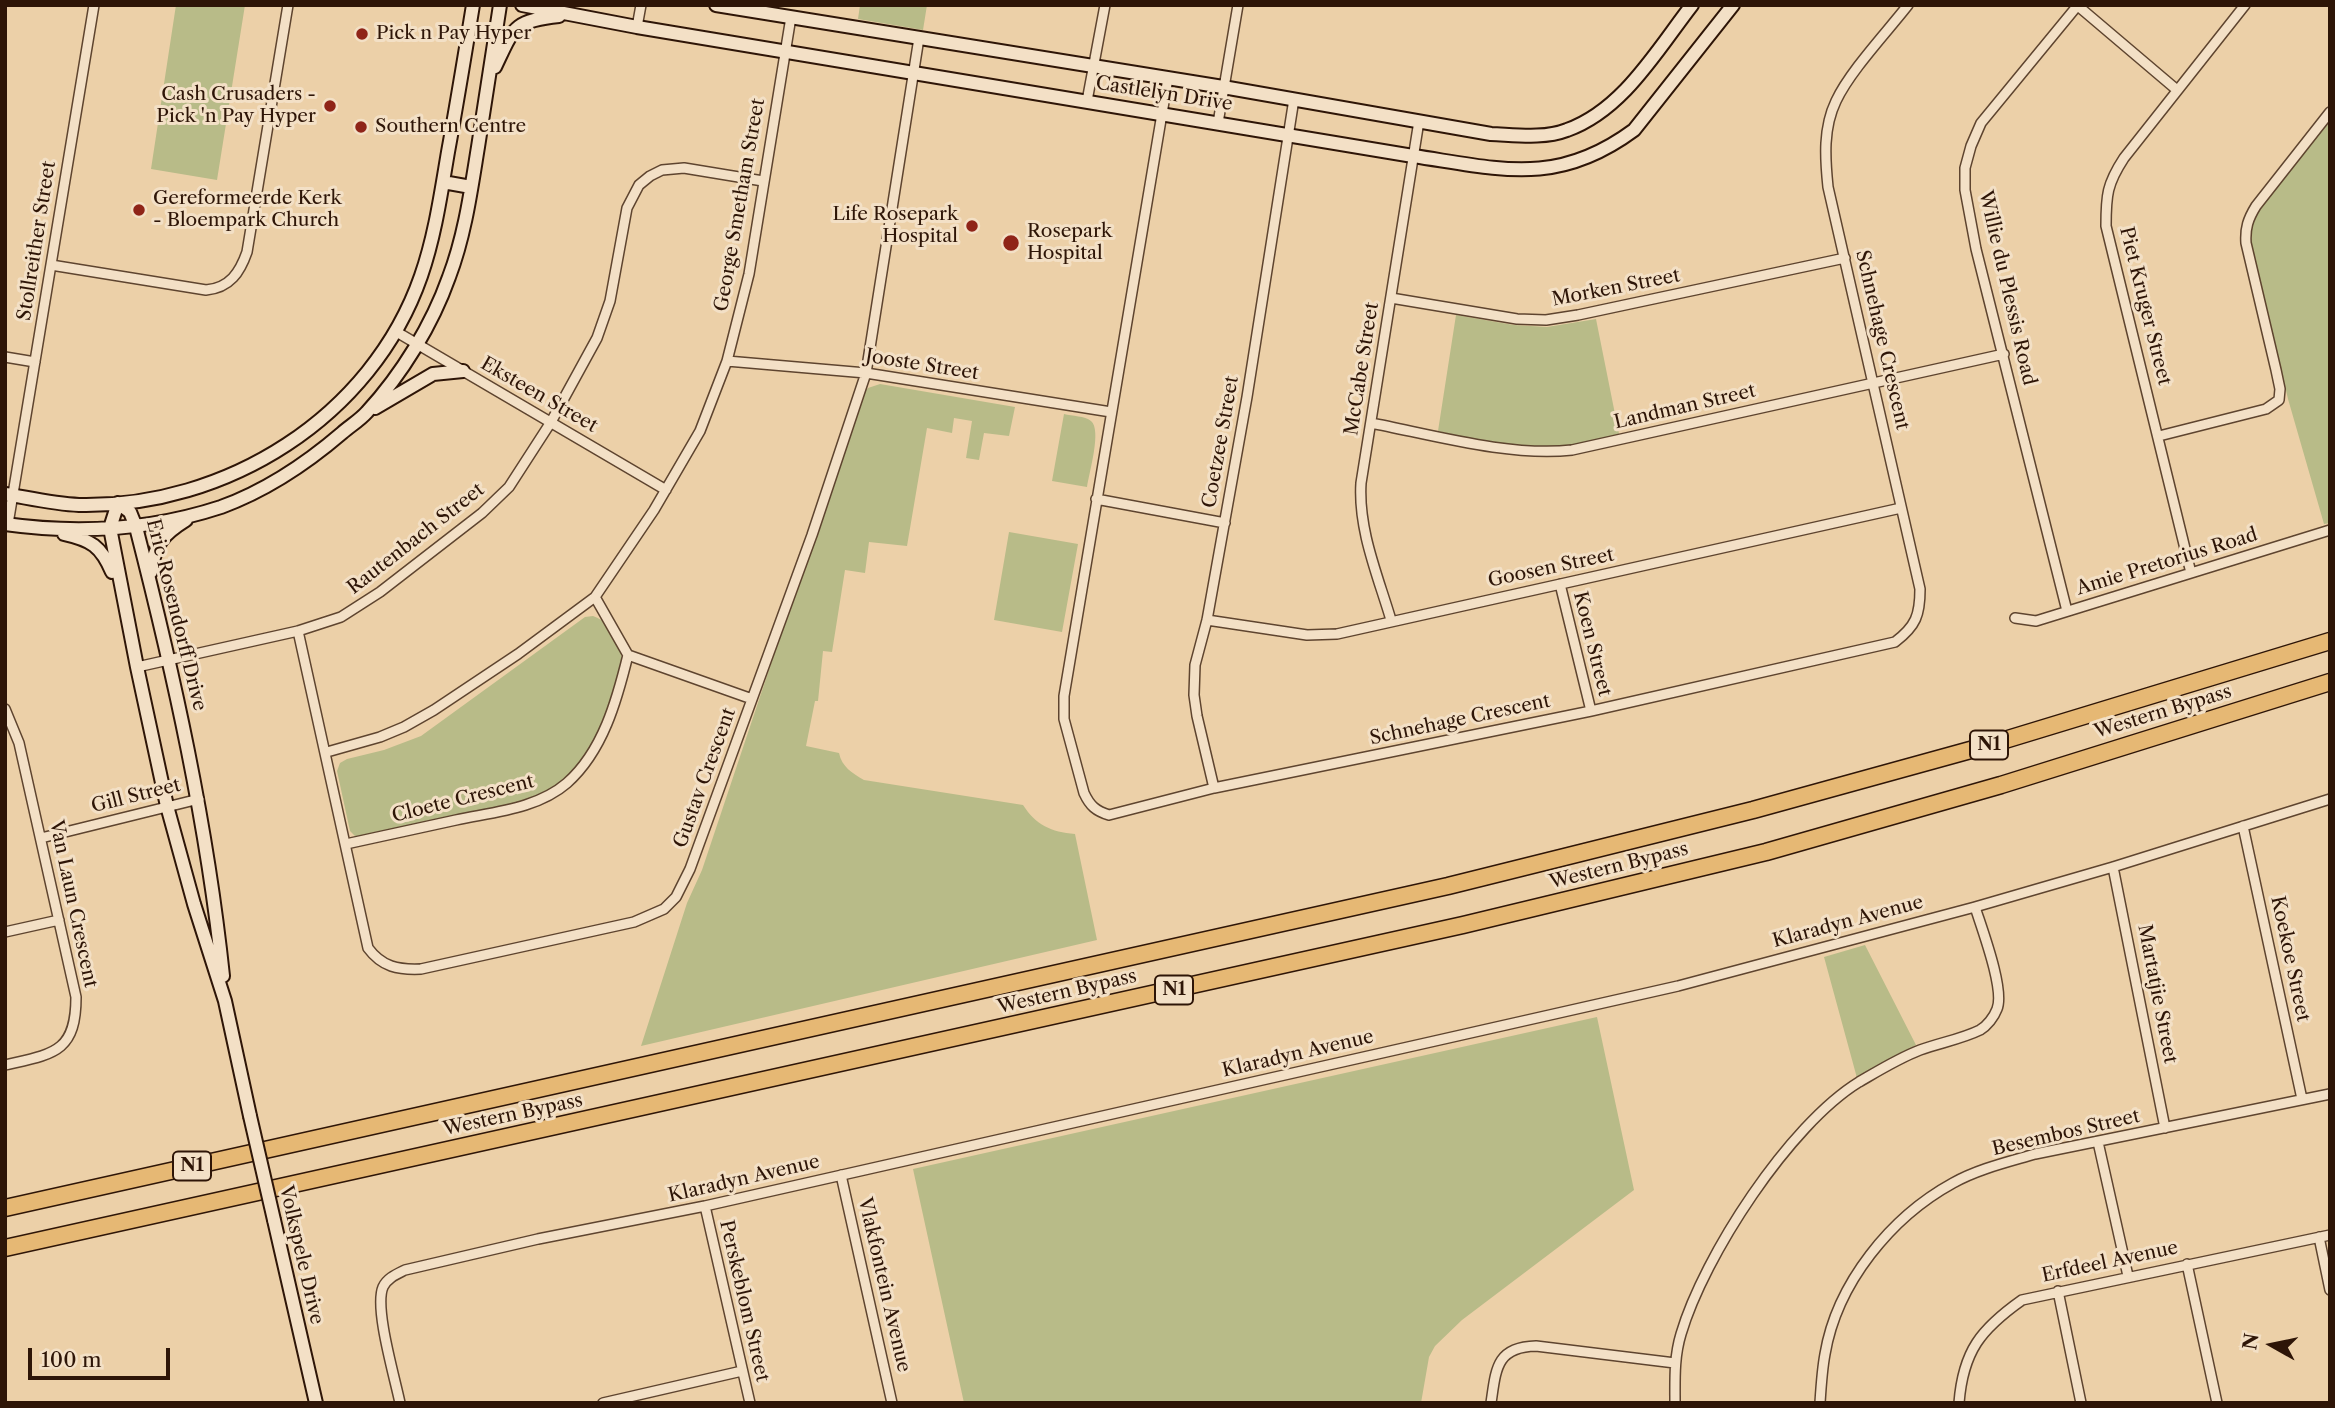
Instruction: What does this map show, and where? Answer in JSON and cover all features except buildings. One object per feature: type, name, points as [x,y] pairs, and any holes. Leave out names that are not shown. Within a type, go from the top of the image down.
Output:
[{"type":"highway","name":"Western Bypass","points":[[5,1208],[1461,883],[1741,813],[1985,747],[2330,641]]},
{"type":"highway","name":"Western Bypass","points":[[5,1248],[1463,925],[1753,855],[2001,785],[2330,682]]},
{"type":"street","name":"Stollreither Street","points":[[6,524],[94,5]]},
{"type":"street","points":[[51,265],[206,289],[215,289],[236,277],[247,252],[288,5]]},
{"type":"street","points":[[9,495],[78,505],[118,503],[161,497],[208,485],[261,462],[314,425],[343,399],[376,360],[395,331],[421,276],[436,221],[473,5]]},
{"type":"street","points":[[366,413],[397,375],[417,344],[439,303],[450,274],[471,187],[500,5]]},
{"type":"street","name":"Castlelyn Drive","points":[[522,5],[637,27],[1413,156],[1494,168],[1543,170],[1566,166],[1593,155],[1634,130],[1733,5]]},
{"type":"street","points":[[637,27],[641,5]]},
{"type":"street","name":"Castlelyn Drive","points":[[716,5],[1223,87],[1492,134],[1536,135],[1566,131],[1616,101],[1692,5]]},
{"type":"street","points":[[1087,101],[1105,5]]},
{"type":"street","points":[[1218,123],[1238,5]]},
{"type":"street","name":"Schnehage Crescent","points":[[1168,78],[1064,696],[1064,719],[1084,793],[1089,804],[1110,815],[1214,788],[1591,711],[1895,642],[1914,623],[1920,608],[1920,589],[1828,187],[1825,156],[1827,131],[1836,101],[1908,5]]},
{"type":"street","name":"Piet Kruger Street","points":[[2191,573],[2106,226],[2106,202],[2111,178],[2245,5]]},
{"type":"street","points":[[2078,6],[2177,90]]},
{"type":"street","name":"Willie du Plessis Road","points":[[2067,611],[1974,237],[1965,190],[1965,168],[1970,146],[1981,123],[2078,6]]},
{"type":"street","points":[[489,79],[512,31],[520,24],[532,19],[571,15]]},
{"type":"street","name":"George Smetham Street","points":[[327,752],[380,737],[434,710],[518,654],[595,597],[666,490],[700,431],[727,361],[749,274],[791,17]]},
{"type":"street","name":"Gustav Crescent","points":[[298,631],[327,752],[368,947],[376,959],[403,970],[421,969],[650,917],[676,897],[690,869],[752,699],[866,373],[919,38]]},
{"type":"street","name":"Coetzee Street","points":[[1214,788],[1196,716],[1195,665],[1208,620],[1225,523],[1294,99]]},
{"type":"street","points":[[2159,436],[2266,409],[2279,400],[2280,389],[2245,231],[2256,206],[2330,112]]},
{"type":"street","name":"McCabe Street","points":[[1391,621],[1364,528],[1360,506],[1361,483],[1419,121]]},
{"type":"street","name":"Rautenbach Street","points":[[137,667],[298,631],[341,617],[482,513],[509,487],[551,422],[603,324],[610,301],[627,208],[639,185],[662,170],[684,167],[763,181]]},
{"type":"street","points":[[443,182],[471,187]]},
{"type":"street","name":"Morken Street","points":[[1391,298],[1517,319],[1546,320],[1845,258]]},
{"type":"street","name":"Eksteen Street","points":[[395,331],[666,490]]},
{"type":"street","name":"Landman Street","points":[[1371,423],[1518,451],[1545,453],[1572,450],[2004,354]]},
{"type":"street","points":[[5,357],[35,362]]},
{"type":"street","name":"Jooste Street","points":[[727,361],[866,373],[1111,412]]},
{"type":"street","points":[[6,524],[41,528],[136,527],[223,506],[290,472],[366,413],[433,374],[463,371]]},
{"type":"street","points":[[1096,499],[1225,523]]},
{"type":"street","name":"Eric Rosendorff Drive","points":[[225,1001],[215,899],[199,799],[170,661],[136,527],[130,512],[118,503],[110,528],[137,667],[167,806],[225,1001],[250,1116]]},
{"type":"street","name":"Goosen Street","points":[[1208,620],[1307,635],[1337,634],[1901,508]]},
{"type":"street","points":[[149,579],[154,551],[164,536],[195,514]]},
{"type":"street","points":[[41,528],[78,537],[101,550],[121,591]]},
{"type":"street","name":"Amie Pretorius Road","points":[[2015,618],[2036,621],[2330,530]]},
{"type":"street","name":"Koen Street","points":[[1560,584],[1591,711]]},
{"type":"street","points":[[595,597],[628,655],[752,699]]},
{"type":"street","name":"Cloete Crescent","points":[[346,844],[517,807],[553,793],[578,772],[593,753],[607,723],[628,655]]},
{"type":"street","name":"Van Laun Crescent","points":[[5,709],[19,743],[76,997],[76,1016],[72,1031],[58,1049],[39,1058],[5,1065]]},
{"type":"street","name":"Gill Street","points":[[41,838],[199,799]]},
{"type":"street","name":"Klaradyn Avenue","points":[[400,1403],[382,1316],[383,1286],[405,1270],[525,1242],[705,1206],[1678,986],[1975,907],[2330,799]]},
{"type":"street","name":"Koekoe Street","points":[[2244,826],[2302,1100]]},
{"type":"street","name":"Martatjie Street","points":[[2113,867],[2165,1128]]},
{"type":"street","points":[[194,904],[215,899]]},
{"type":"street","points":[[1675,1403],[1675,1363],[1696,1293],[1756,1189],[1802,1132],[1834,1100],[1858,1083],[1918,1051],[1981,1029],[1992,1019],[1998,1007],[1999,990],[1975,907]]},
{"type":"street","points":[[5,932],[59,920]]},
{"type":"street","name":"Besembos Street","points":[[1820,1403],[1825,1353],[1839,1306],[1860,1270],[1892,1227],[1923,1200],[1956,1181],[2000,1164],[2330,1094]]},
{"type":"street","name":"Volkspele Drive","points":[[250,1116],[316,1403]]},
{"type":"street","points":[[2098,1142],[2128,1276]]},
{"type":"street","name":"Vlakfontein Avenue","points":[[841,1175],[892,1403]]},
{"type":"street","name":"Perskeblom Street","points":[[705,1206],[750,1403]]},
{"type":"street","name":"Erfdeel Avenue","points":[[1959,1403],[1961,1379],[1973,1345],[1998,1317],[2022,1300],[2330,1235]]},
{"type":"street","points":[[2319,1237],[2330,1290]]},
{"type":"street","points":[[2187,1264],[2217,1403]]},
{"type":"street","points":[[2058,1291],[2081,1403]]},
{"type":"street","points":[[1491,1403],[1501,1359],[1521,1346],[1675,1363]]},
{"type":"street","points":[[606,1402],[742,1371]]},
{"type":"green space","points":[[176,5],[245,5],[217,180],[151,169]]},
{"type":"green space","points":[[860,5],[927,5],[923,30],[858,19]]},
{"type":"green space","points":[[2330,121],[2330,523],[2324,524],[2288,399],[2251,242],[2251,232],[2261,208]]},
{"type":"green space","points":[[1456,315],[1514,325],[1547,327],[1596,319],[1619,434],[1564,447],[1531,448],[1438,431]]},
{"type":"green space","points":[[880,384],[1015,407],[1009,436],[984,433],[979,460],[966,458],[972,421],[954,418],[952,433],[927,428],[907,546],[869,542],[865,573],[845,570],[832,652],[823,651],[818,701],[815,701],[806,746],[839,753],[845,766],[864,780],[1023,805],[1033,818],[1045,826],[1075,834],[1097,940],[641,1046],[687,903],[702,870],[861,395],[868,388]]},
{"type":"green space","points":[[1064,414],[1085,418],[1094,426],[1095,442],[1087,487],[1052,481]]},
{"type":"green space","points":[[1009,532],[1078,544],[1062,632],[994,620]]},
{"type":"green space","points":[[593,616],[608,625],[617,639],[622,655],[621,672],[599,736],[581,764],[558,788],[550,794],[519,804],[356,837],[350,831],[337,771],[340,763],[421,736],[585,617]]},
{"type":"green space","points":[[1865,945],[1916,1045],[1857,1078],[1824,957]]},
{"type":"green space","points":[[1597,1017],[1634,1190],[1462,1320],[1435,1346],[1429,1357],[1421,1403],[964,1403],[913,1169]]},
{"type":"place","name":"Pick n Pay Hyper","points":[[362,34]]},
{"type":"place","name":"Cash Crusaders - Pick 'n Pay Hyper","points":[[330,106]]},
{"type":"place","name":"Southern Centre","points":[[361,127]]},
{"type":"place","name":"Gereformeerde Kerk - Bloempark Church","points":[[139,210]]},
{"type":"place","name":"Life Rosepark Hospital","points":[[972,226]]},
{"type":"place","name":"Rosepark Hospital","points":[[1011,243]]}]
